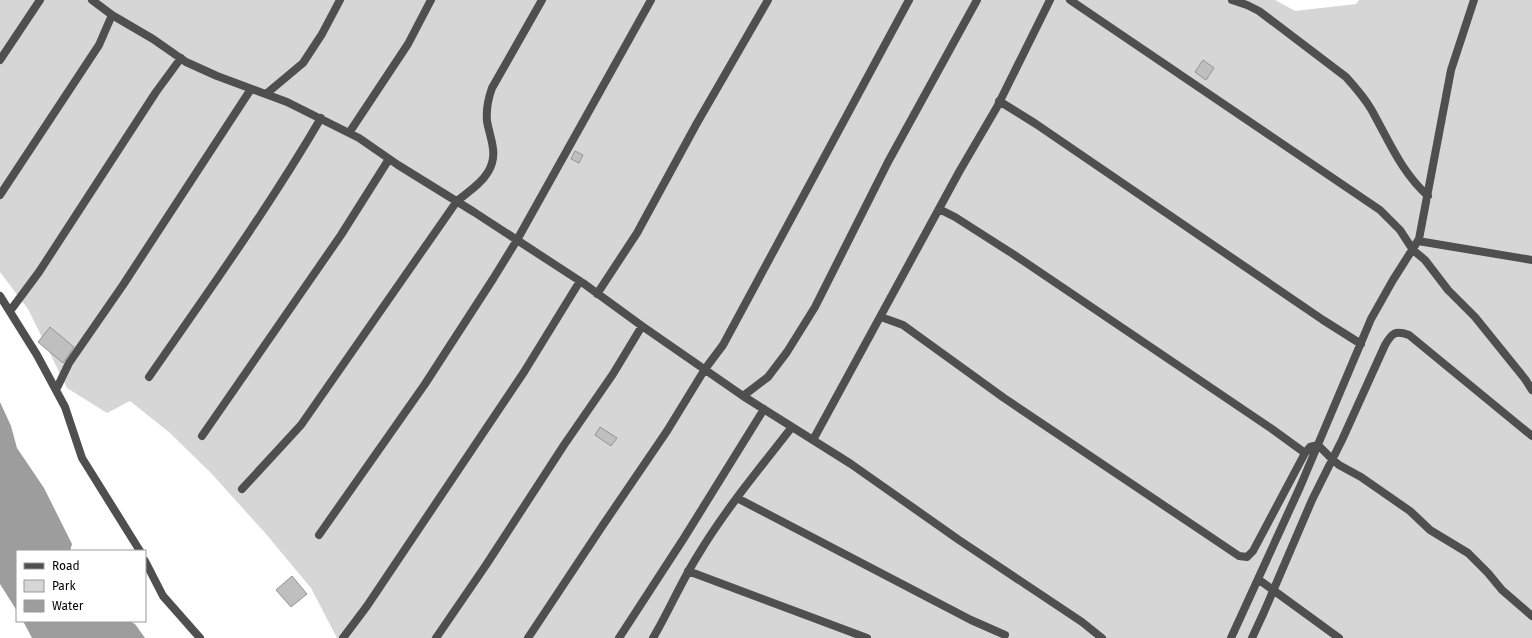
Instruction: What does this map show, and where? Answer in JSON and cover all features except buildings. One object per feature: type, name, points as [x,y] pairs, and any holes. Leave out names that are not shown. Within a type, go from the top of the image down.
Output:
[{"type":"street","points":[[0,60],[40,0]]},
{"type":"street","points":[[92,0],[112,15],[153,39],[181,58],[217,76],[287,102],[321,118],[349,133],[457,201],[580,281],[743,396],[851,464],[959,540],[1082,622],[1102,638]]},
{"type":"street","points":[[266,94],[303,62],[322,34],[340,0]]},
{"type":"street","points":[[349,133],[408,44],[431,0]]},
{"type":"street","points":[[242,489],[301,425],[457,201],[481,181],[489,171],[493,159],[494,146],[487,121],[487,103],[492,88],[542,0]]},
{"type":"street","points":[[319,535],[425,384],[516,240],[651,0]]},
{"type":"street","points":[[597,294],[637,233],[697,123],[768,0]]},
{"type":"street","points":[[528,638],[667,431],[705,369],[723,345],[909,0]]},
{"type":"street","points":[[743,396],[768,377],[787,352],[815,308],[888,162],[977,0]]},
{"type":"street","points":[[813,440],[999,101],[1050,0]]},
{"type":"street","points":[[1070,0],[1380,210],[1400,230],[1413,250],[1424,260],[1448,290],[1475,317],[1525,379],[1532,390]]},
{"type":"street","points":[[1232,0],[1248,5],[1259,11],[1346,77],[1357,89],[1370,108],[1388,142],[1417,186],[1428,196]]},
{"type":"street","points":[[1231,638],[1300,487],[1372,319],[1408,255],[1418,241],[1428,196],[1451,70],[1474,0]]},
{"type":"street","points":[[0,196],[99,45],[112,15]]},
{"type":"street","points":[[10,311],[43,266],[156,92],[181,58]]},
{"type":"street","points":[[56,390],[72,358],[251,89]]},
{"type":"street","points":[[999,101],[1036,124],[1323,320],[1361,344]]},
{"type":"street","points":[[149,377],[304,148],[321,118]]},
{"type":"street","points":[[202,436],[340,235],[389,159]]},
{"type":"street","points":[[939,209],[1013,254],[1272,429],[1305,453]]},
{"type":"street","points":[[1418,241],[1532,260]]},
{"type":"street","points":[[344,638],[524,372],[580,281]]},
{"type":"street","points":[[0,296],[37,356],[65,407],[82,458],[139,550]]},
{"type":"street","points":[[881,317],[903,326],[1004,398],[1239,556],[1247,557],[1253,551],[1305,453],[1310,447],[1318,445]]},
{"type":"street","points":[[436,638],[613,374],[642,326]]},
{"type":"street","points":[[1252,638],[1312,500],[1342,440],[1385,345],[1389,337],[1394,333],[1400,331],[1408,335],[1532,436]]},
{"type":"street","points":[[619,638],[684,538],[764,409]]},
{"type":"street","points":[[653,638],[688,571],[714,530],[792,427]]},
{"type":"street","points":[[1318,445],[1332,460],[1405,507],[1430,530],[1468,553],[1502,590],[1532,616]]},
{"type":"street","points":[[737,498],[971,620],[1005,635]]},
{"type":"street","points":[[146,563],[163,596],[200,638]]},
{"type":"street","points":[[688,571],[867,638]]},
{"type":"street","points":[[1258,579],[1339,638]]},
{"type":"green space","points":[[0,0],[1275,0],[1295,11],[1356,4],[1359,0],[1532,0],[1532,638],[337,638],[311,588],[266,534],[211,473],[170,433],[130,401],[107,413],[67,388],[28,309],[0,272]]},
{"type":"water","points":[[0,402],[11,426],[17,448],[44,488],[72,544],[70,550],[16,550],[16,609],[0,584]]},
{"type":"water","points":[[24,622],[131,622],[135,624],[145,638],[32,638]]}]
